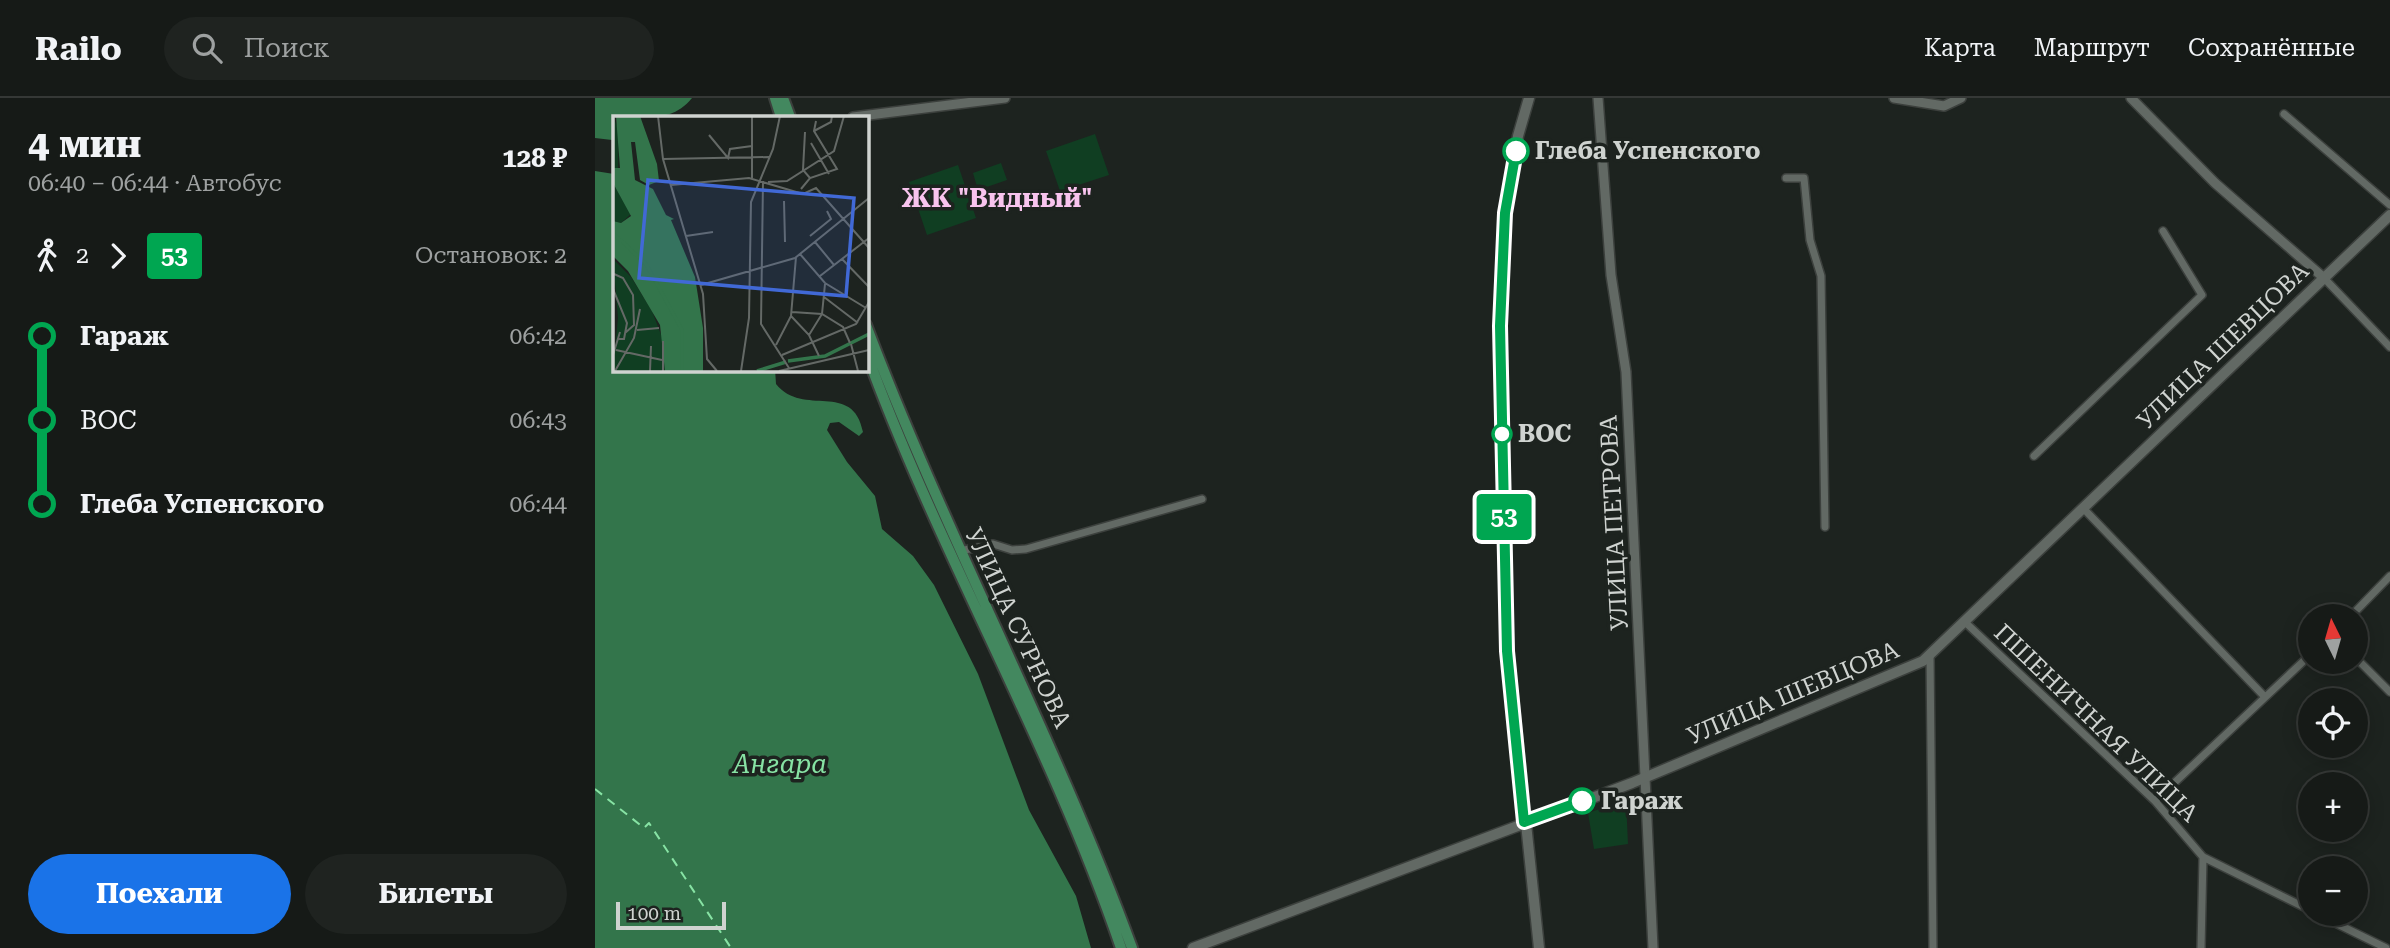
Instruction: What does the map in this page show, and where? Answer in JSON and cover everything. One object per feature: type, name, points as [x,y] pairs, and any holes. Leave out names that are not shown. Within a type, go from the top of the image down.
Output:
[{"type":"main road","points":[[775,98],[781,116]]},
{"type":"main road","points":[[783,98],[790,116]]},
{"type":"main road","points":[[1529,98],[1518,136],[1505,213],[1500,326],[1507,651],[1539,948]]},
{"type":"main road","name":"УЛИЦА ШЕВЦОВА","points":[[1193,948],[1644,778],[1904,672],[1930,654],[1965,623],[2390,215]]},
{"type":"main road","name":"УЛИЦА СУРНОВА","points":[[868,330],[909,438],[1044,733],[1132,948]]},
{"type":"main road","name":"УЛИЦА СУРНОВА","points":[[868,357],[899,442],[1048,764],[1121,948]]},
{"type":"street","points":[[861,116],[1005,98]]},
{"type":"street","name":"УЛИЦА ПЕТРОВА","points":[[1598,98],[1611,275],[1626,372],[1653,948]]},
{"type":"street","points":[[1894,98],[1944,106],[1961,98]]},
{"type":"street","points":[[2131,98],[2215,183],[2324,278],[2390,347]]},
{"type":"street","points":[[2284,114],[2390,205]]},
{"type":"street","points":[[1786,178],[1804,178],[1810,240],[1822,276],[1825,527]]},
{"type":"street","points":[[2034,456],[2202,295],[2162,231]]},
{"type":"street","points":[[959,551],[993,544],[1012,550],[1027,549],[1202,499]]},
{"type":"street","points":[[2083,508],[2264,696]]},
{"type":"street","points":[[2363,604],[2390,576]]},
{"type":"street","name":"ПШЕНИЧНАЯ УЛИЦА","points":[[1965,623],[2155,801],[2203,857],[2298,904]]},
{"type":"street","points":[[1930,654],[1933,948]]},
{"type":"street","points":[[2155,801],[2298,666]]},
{"type":"street","points":[[2368,670],[2390,692]]},
{"type":"street","points":[[2201,948],[2203,857]]},
{"type":"street","points":[[2341,926],[2386,948]]},
{"type":"shaded area","points":[[1095,134],[1109,175],[1060,191],[1046,151]]},
{"type":"shaded area","points":[[1001,163],[1007,180],[978,190],[973,173]]},
{"type":"shaded area","points":[[958,165],[976,218],[927,235],[909,182]]},
{"type":"shaded area","points":[[1626,800],[1628,844],[1594,849],[1588,813]]},
{"type":"water","points":[[595,98],[692,98],[676,112],[666,115],[613,116],[613,140],[595,138]]},
{"type":"water","name":"Ангара","points":[[595,171],[613,174],[613,371],[775,371],[776,384],[787,394],[800,399],[838,403],[849,407],[857,416],[863,432],[859,436],[839,422],[830,423],[827,430],[847,462],[875,496],[882,529],[913,556],[934,585],[978,674],[1029,810],[1076,896],[1091,948],[595,948]]},
{"type":"ferry route","points":[[595,789],[644,828],[649,823],[731,948]]},
{"type":"bus line","name":"53","points":[[1516,151],[1505,213],[1500,326],[1507,651],[1524,822],[1582,801]]},
{"type":"place","name":"Глеба Успенского","points":[[1516,151]]},
{"type":"place","name":"ВОС","points":[[1502,434]]},
{"type":"place","name":"Гараж","points":[[1582,801]]},
{"type":"district","name":"ЖК \"Видный\"","points":[[997,198]]}]
